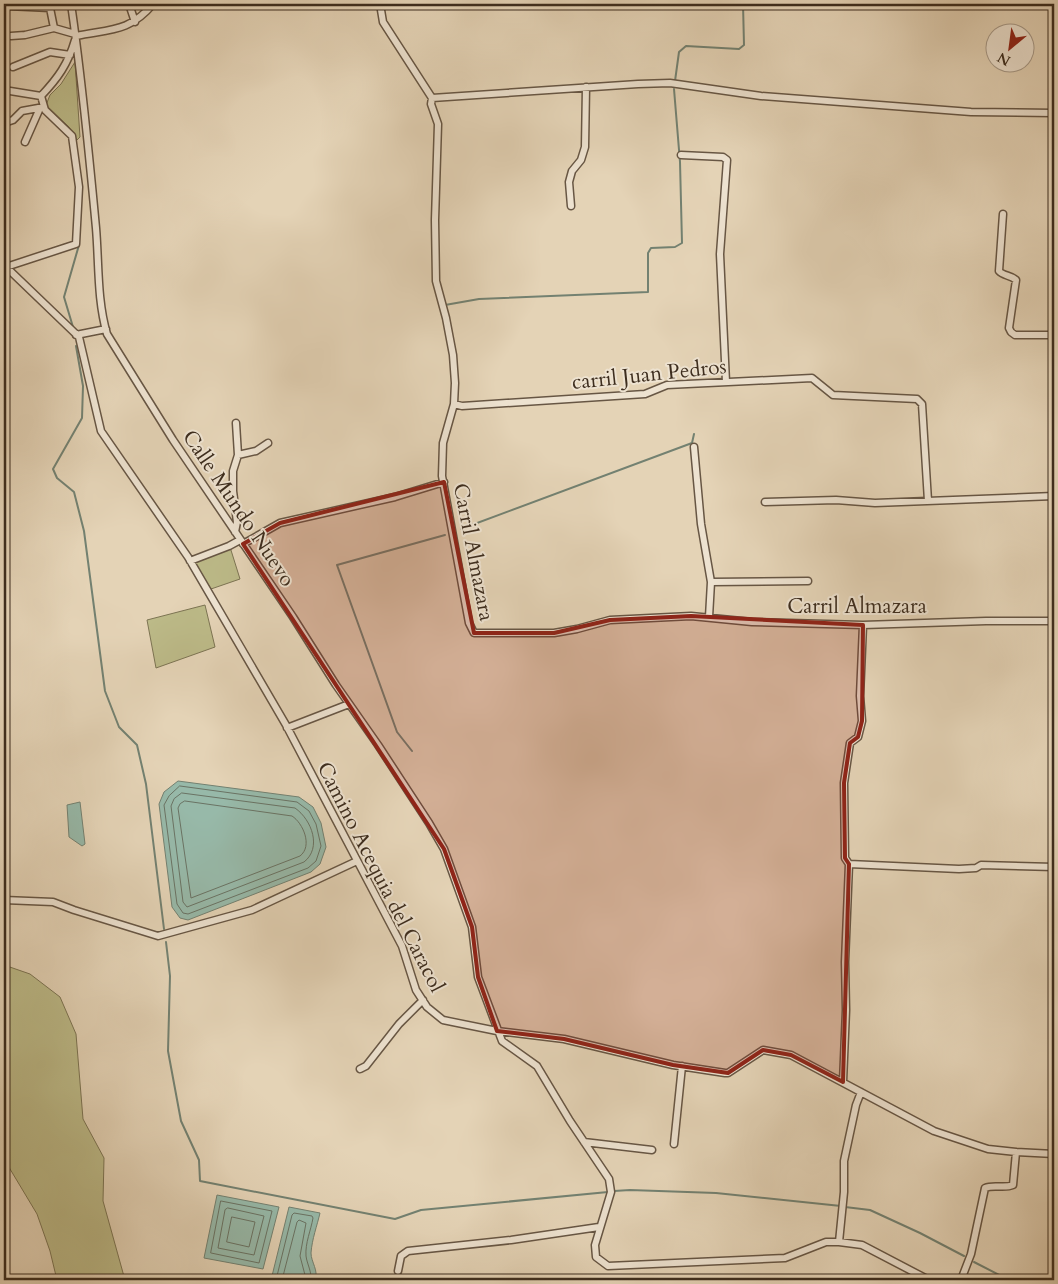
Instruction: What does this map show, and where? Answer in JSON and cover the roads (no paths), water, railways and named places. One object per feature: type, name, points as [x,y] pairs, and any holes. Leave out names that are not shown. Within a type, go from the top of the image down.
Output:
[{"type":"street","name":"Calle Mundo Nuevo","points":[[71,4],[95,214],[102,314],[106,329],[173,440],[293,617],[348,704],[378,745],[444,849],[472,927],[478,977],[491,1009],[497,1031]]},
{"type":"street","points":[[129,4],[135,22]]},
{"type":"street","points":[[11,36],[25,35],[54,28],[75,35],[118,29],[135,22],[153,4]]},
{"type":"street","name":"Carril Almazara","points":[[380,4],[383,22],[432,98],[431,104],[438,124],[435,220],[436,281],[446,318],[453,356],[454,404],[443,443],[444,482],[469,623],[474,633],[554,633],[610,620],[691,616],[752,622],[863,625],[1054,621]]},
{"type":"street","points":[[7,6],[32,5],[50,8],[51,22],[54,28]]},
{"type":"street","points":[[25,142],[42,108],[41,96],[57,79],[70,55],[75,35]]},
{"type":"street","points":[[13,67],[50,52],[70,55]]},
{"type":"street","points":[[432,98],[670,83],[761,96],[971,112],[1054,113]]},
{"type":"street","points":[[4,86],[26,91],[26,94]]},
{"type":"street","points":[[571,206],[569,182],[572,171],[580,160],[585,147],[586,87]]},
{"type":"street","points":[[4,90],[41,96]]},
{"type":"street","points":[[42,108],[72,136],[79,188],[76,244],[5,266],[78,336],[106,329]]},
{"type":"street","points":[[4,123],[13,120],[22,111],[42,108]]},
{"type":"street","points":[[681,155],[724,157],[727,160],[720,254],[726,382]]},
{"type":"street","points":[[1003,214],[998,271],[1012,276],[1016,280],[1009,328],[1015,335],[1054,335]]},
{"type":"street","name":"Camino Acequia del Caracol","points":[[78,336],[101,431],[190,561],[287,728],[402,946],[416,990],[428,1007],[443,1020],[497,1031],[564,1039],[682,1066],[728,1073],[763,1050],[791,1055],[934,1131],[988,1148],[1054,1154]]},
{"type":"street","name":"carril Juan Pedros","points":[[454,404],[462,406],[645,394],[667,385],[812,378],[834,395],[917,399],[922,404],[928,501]]},
{"type":"street","points":[[235,532],[237,522],[233,491],[233,471],[238,455],[236,423]]},
{"type":"street","points":[[238,455],[256,451],[268,443]]},
{"type":"street","points":[[694,447],[701,524],[711,582],[710,617]]},
{"type":"street","points":[[190,561],[242,542],[280,523],[394,497],[444,482]]},
{"type":"street","points":[[765,502],[836,500],[875,503],[1054,496]]},
{"type":"street","points":[[711,582],[808,581]]},
{"type":"street","points":[[843,1082],[849,864],[844,858],[844,783],[850,743],[858,737],[862,721],[860,696],[863,625]]},
{"type":"street","points":[[287,728],[348,704]]},
{"type":"street","points":[[4,900],[53,902],[158,936],[252,910],[357,861]]},
{"type":"street","points":[[849,864],[960,869],[981,866],[1054,867]]},
{"type":"street","points":[[360,1069],[366,1066],[399,1024],[423,1000]]},
{"type":"street","points":[[497,1031],[502,1041],[536,1066],[609,1179],[611,1192],[595,1245],[596,1257],[608,1266],[785,1258],[826,1242],[839,1242],[862,1245],[929,1280]]},
{"type":"street","points":[[674,1144],[682,1066]]},
{"type":"street","points":[[839,1242],[844,1192],[844,1161],[856,1105],[861,1092]]},
{"type":"street","points":[[584,1142],[652,1150]]},
{"type":"street","points":[[961,1280],[971,1254],[985,1188],[988,1186],[1008,1188],[1013,1185],[1016,1152]]},
{"type":"street","points":[[398,1271],[401,1256],[408,1251],[511,1240],[599,1227]]},
{"type":"water","points":[[178,781],[299,797],[313,807],[321,823],[326,847],[320,864],[311,872],[188,920],[180,918],[172,907],[159,804],[164,792]]},
{"type":"water","points":[[80,802],[85,844],[82,846],[69,837],[67,805]]},
{"type":"water","points":[[217,1195],[279,1207],[263,1269],[204,1258]]},
{"type":"water","points":[[289,1207],[320,1213],[311,1253],[316,1273],[315,1280],[271,1280]]},
{"type":"waterway","points":[[675,81],[679,52],[686,46],[739,49],[744,45],[743,4]]},
{"type":"waterway","points":[[445,305],[479,299],[648,292],[648,253],[651,248],[675,247],[682,243],[680,162],[674,89]]},
{"type":"waterway","points":[[73,327],[64,297],[79,245]]},
{"type":"waterway","points":[[76,346],[83,386],[82,418],[53,469],[57,478],[74,492],[84,531],[105,691],[119,727],[137,745],[146,784],[164,929]]},
{"type":"waterway","points":[[461,529],[692,443],[694,434]]},
{"type":"waterway","points":[[412,751],[397,732],[337,565],[445,535]]},
{"type":"waterway","points":[[166,942],[170,976],[168,1051],[181,1121],[199,1160],[200,1181],[395,1219],[421,1210],[608,1192]]},
{"type":"waterway","points":[[614,1191],[716,1193],[841,1206]]},
{"type":"waterway","points":[[845,1207],[870,1210],[964,1256]]},
{"type":"waterway","points":[[974,1262],[1009,1280]]}]
